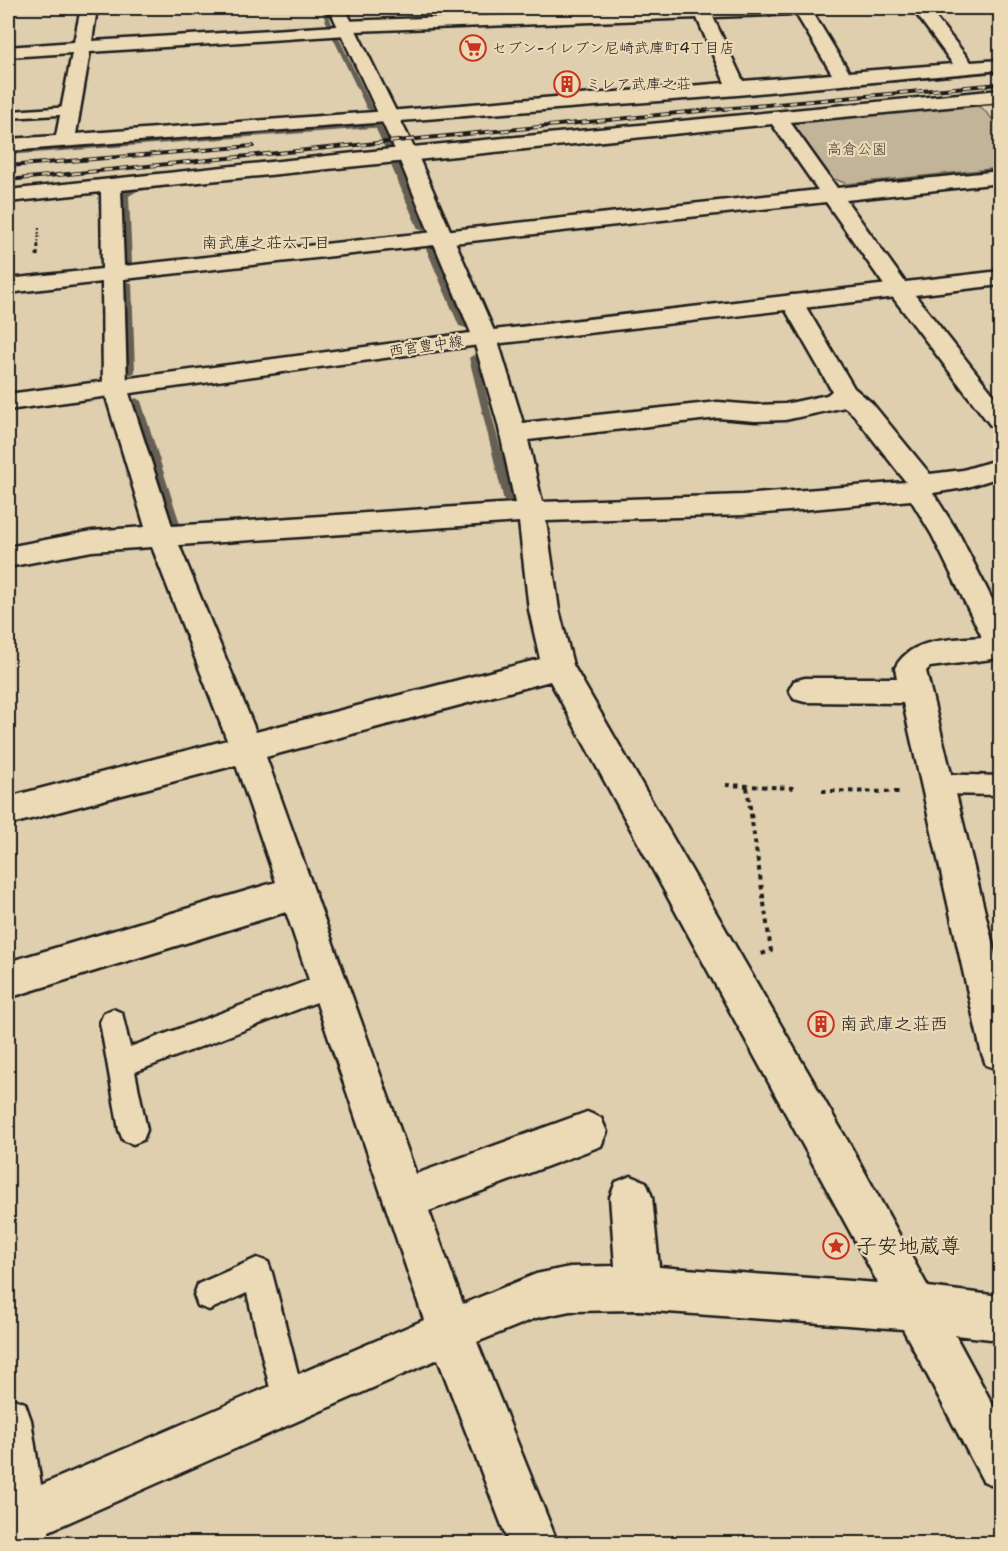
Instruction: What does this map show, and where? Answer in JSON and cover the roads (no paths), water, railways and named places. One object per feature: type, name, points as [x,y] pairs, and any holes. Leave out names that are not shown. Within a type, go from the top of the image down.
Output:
[{"type":"street","points":[[65,140],[88,8]]},
{"type":"street","points":[[801,8],[844,79]]},
{"type":"street","points":[[8,52],[343,21],[508,13],[819,8]]},
{"type":"street","points":[[920,8],[966,68]]},
{"type":"street","points":[[701,9],[738,89]]},
{"type":"street","name":"西宮豊中線","points":[[8,402],[485,338],[407,154],[343,21]]},
{"type":"street","points":[[8,145],[738,89],[1000,64]]},
{"type":"street","points":[[8,196],[777,117],[992,102]]},
{"type":"street","points":[[777,117],[899,290],[1000,420]]},
{"type":"street","points":[[8,286],[442,236],[1000,177]]},
{"type":"street","points":[[111,185],[115,387],[162,538],[247,749],[331,984],[450,1331],[534,1544]]},
{"type":"street","points":[[1000,278],[485,338],[512,433],[531,513],[544,620],[558,667],[726,965],[1000,1464]]},
{"type":"street","points":[[792,302],[845,393],[863,409],[920,480],[918,490],[945,534],[1000,644],[922,656],[910,668],[1000,1051]]},
{"type":"street","points":[[512,433],[718,410],[785,412],[836,402],[845,393]]},
{"type":"street","points":[[8,557],[92,542],[531,513],[743,505],[918,490],[927,484],[964,479],[1000,468]]},
{"type":"street","points":[[8,811],[558,667]]},
{"type":"street","points":[[805,690],[915,691]]},
{"type":"street","points":[[8,980],[298,892]]},
{"type":"street","points":[[404,1198],[587,1132]]},
{"type":"street","points":[[631,1197],[639,1288]]},
{"type":"street","points":[[8,1420],[19,1529],[289,1401],[536,1296],[570,1289],[639,1288],[915,1308],[1000,1318]]},
{"type":"lane","points":[[11,115],[70,111]]},
{"type":"lane","points":[[938,788],[1000,786]]},
{"type":"lane","points":[[120,1064],[331,984]]},
{"type":"lane","points":[[113,1022],[133,1130]]},
{"type":"lane","points":[[209,1295],[257,1273],[289,1401]]},
{"type":"waterway","points":[[324,8],[331,27]]},
{"type":"waterway","points":[[336,38],[370,109]]},
{"type":"waterway","points":[[813,88],[1000,71]]},
{"type":"waterway","points":[[376,122],[379,128]]},
{"type":"waterway","points":[[8,153],[372,126],[379,128]]},
{"type":"waterway","points":[[379,128],[390,151]]},
{"type":"waterway","points":[[394,163],[422,229]]},
{"type":"waterway","points":[[128,263],[125,195],[135,189],[217,180]]},
{"type":"waterway","points":[[429,246],[463,326]]},
{"type":"waterway","points":[[128,283],[131,372]]},
{"type":"waterway","points":[[473,358],[509,501]]},
{"type":"waterway","points":[[136,401],[176,527]]},
{"type":"railway","points":[[8,180],[678,113],[1000,84]]},
{"type":"railway","points":[[8,166],[253,146]]},
{"type":"place","name":"セブン-イレブン尼崎武庫町4丁目店","points":[[473,48]]},
{"type":"place","name":"ミレア武庫之荘","points":[[567,84]]},
{"type":"place","name":"南武庫之荘西","points":[[821,1024]]},
{"type":"place","name":"子安地蔵尊","points":[[836,1246]]},
{"type":"district","name":"南武庫之荘六丁目","points":[[266,242]]},
{"type":"park label","name":"高倉公園","points":[[857,149]]}]
